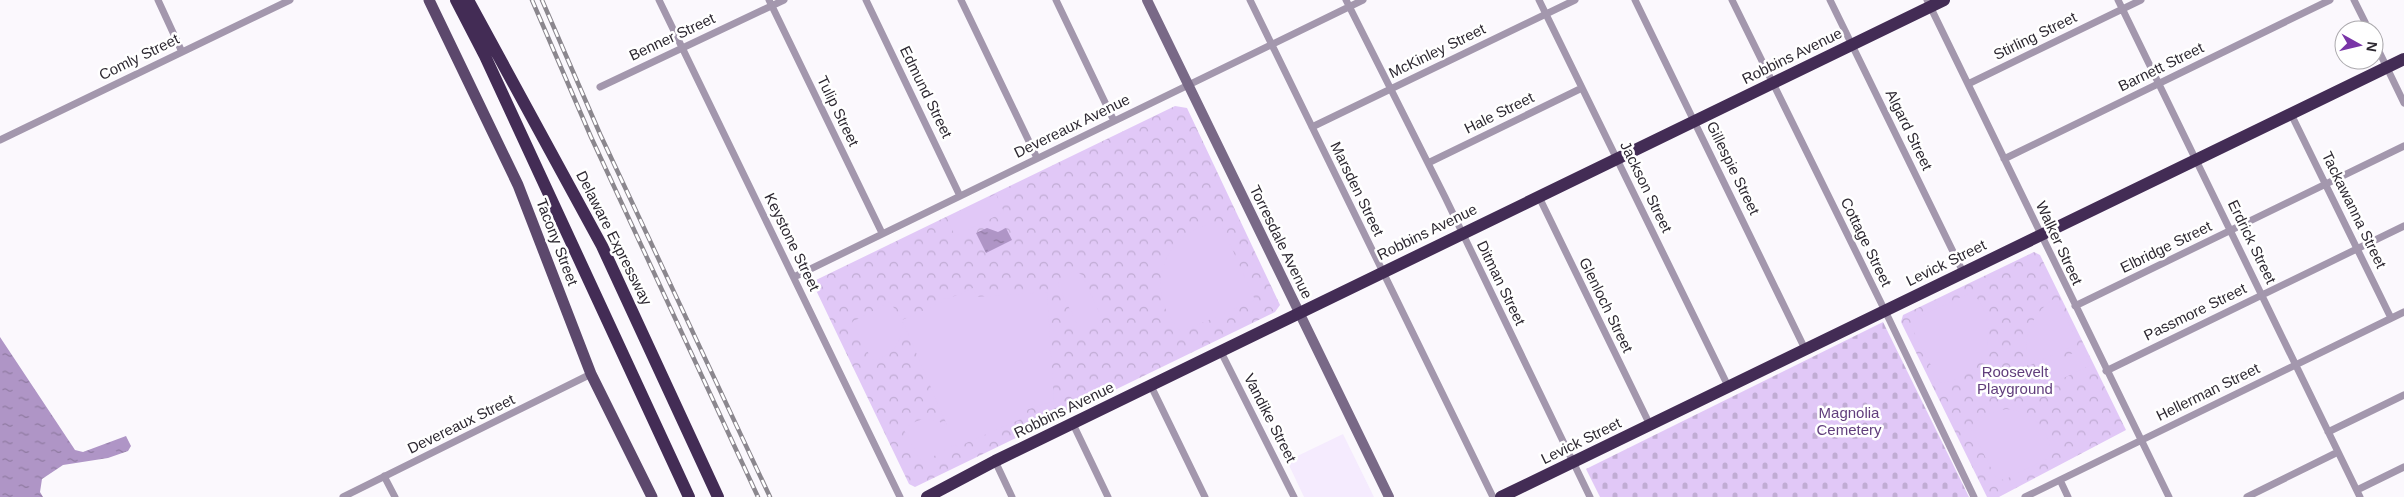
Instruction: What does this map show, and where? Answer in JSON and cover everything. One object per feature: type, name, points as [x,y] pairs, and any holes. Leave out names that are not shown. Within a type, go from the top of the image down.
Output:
[{"type":"highway","points":[[456,0],[485,56],[689,497]]},
{"type":"highway","name":"Delaware Expressway","points":[[468,0],[602,246],[718,497]]},
{"type":"highway","name":"Robbins Avenue","points":[[927,497],[995,461],[1382,272],[1616,158],[1696,122],[1852,44],[1928,3],[1944,0]]},
{"type":"highway","name":"Levick Street","points":[[1501,497],[2404,59]]},
{"type":"main road","name":"Tacony Street","points":[[429,0],[518,185],[591,374],[652,497]]},
{"type":"street","points":[[158,0],[182,52]]},
{"type":"street","name":"Comly Street","points":[[0,140],[290,0]]},
{"type":"street","name":"Keystone Street","points":[[659,0],[900,497]]},
{"type":"street","name":"Benner Street","points":[[600,87],[771,3],[784,0]]},
{"type":"street","name":"Edmund Street","points":[[866,0],[960,196]]},
{"type":"street","points":[[961,0],[1037,158]]},
{"type":"street","points":[[1056,0],[1114,121]]},
{"type":"street","name":"Torresdale Avenue","points":[[1147,0],[1389,497]]},
{"type":"street","name":"Marsden Street","points":[[1250,0],[1494,497]]},
{"type":"street","name":"Devereaux Avenue","points":[[794,277],[1272,44],[1348,3],[1363,0]]},
{"type":"street","name":"Jackson Street","points":[[1539,0],[1728,386]]},
{"type":"street","name":"McKinley Street","points":[[1312,127],[1575,0]]},
{"type":"street","name":"Gillespie Street","points":[[1635,0],[1805,349]]},
{"type":"street","name":"Cottage Street","points":[[1732,0],[1974,497]]},
{"type":"street","name":"Algard Street","points":[[1830,0],[1963,272]]},
{"type":"street","name":"Erdrick Street","points":[[2118,0],[2198,160],[2358,494]]},
{"type":"street","name":"Stirling Street","points":[[1968,84],[2141,0]]},
{"type":"street","name":"Barnett Street","points":[[2004,159],[2330,0]]},
{"type":"street","points":[[2354,0],[2364,20]]},
{"type":"street","name":"Tulip Street","points":[[771,3],[882,233]]},
{"type":"street","name":"Ditman Street","points":[[1348,3],[1590,497]]},
{"type":"street","name":"Walker Street","points":[[1928,3],[2168,497]]},
{"type":"street","points":[[2384,62],[2404,103]]},
{"type":"street","name":"Hale Street","points":[[1428,163],[1582,88]]},
{"type":"street","name":"Tackawanna Street","points":[[2291,114],[2391,318]]},
{"type":"street","name":"Elbridge Street","points":[[2074,306],[2404,146]]},
{"type":"street","name":"Glenloch Street","points":[[1539,197],[1650,425]]},
{"type":"street","name":"Passmore Street","points":[[2106,371],[2404,226]]},
{"type":"street","name":"Hellerman Street","points":[[2025,497],[2404,312]]},
{"type":"street","name":"Vandike Street","points":[[1221,352],[1294,497]]},
{"type":"street","name":"Devereaux Street","points":[[343,497],[591,374]]},
{"type":"street","points":[[1151,386],[1205,497]]},
{"type":"street","points":[[2328,432],[2404,395]]},
{"type":"street","points":[[1073,424],[1108,497]]},
{"type":"street","points":[[2247,497],[2338,452]]},
{"type":"street","points":[[995,461],[1012,497]]},
{"type":"street","points":[[2358,494],[2404,467]]},
{"type":"street","points":[[384,476],[394,497]]},
{"type":"street","points":[[2060,480],[2068,497]]},
{"type":"shaded area","points":[[1343,434],[1374,497],[1304,497],[1287,461]]},
{"type":"green space","points":[[1175,106],[1187,108],[1280,305],[1275,312],[915,487],[909,484],[814,286],[816,280]]},
{"type":"green space","points":[[996,194],[1004,212],[955,236],[947,218]]},
{"type":"green space","points":[[1220,222],[1255,300],[1181,332],[1169,316],[1162,298],[1161,281],[1164,264],[1172,249],[1184,236],[1200,227]]},
{"type":"green space","name":"Roosevelt Playground","points":[[2034,252],[2040,255],[2126,430],[1999,497],[1987,497],[1901,322],[1903,315]]},
{"type":"green space","points":[[1075,271],[1082,275],[1101,316],[1099,320],[1083,328],[1077,324],[1058,285],[1061,278]]},
{"type":"green space","points":[[973,288],[977,297],[1047,292],[1054,401],[1026,410],[1028,416],[957,447],[955,444],[922,463],[904,430],[914,422],[925,419],[936,420],[947,425],[903,322],[898,342],[891,352],[872,360],[852,322],[890,302],[902,320],[942,302],[943,299]]},
{"type":"green space","points":[[1972,292],[1982,306],[1987,320],[1989,335],[1986,348],[1980,361],[1970,371],[1956,379],[1940,383],[1912,328],[1916,318]]},
{"type":"green space","points":[[2055,298],[2076,337],[2075,345],[2028,366],[2026,346],[2030,328],[2040,311]]},
{"type":"green space","name":"Magnolia Cemetery","points":[[1883,322],[1969,497],[1600,497],[1586,469]]},
{"type":"green space","points":[[2083,348],[2091,365],[2051,384],[2043,368]]},
{"type":"green space","points":[[2006,409],[2024,414],[2038,424],[2047,438],[2051,457],[2004,480],[1996,478],[1970,427],[1986,414]]},
{"type":"water","points":[[987,228],[998,232],[1006,228],[1012,240],[986,253],[976,233]]},
{"type":"water","points":[[0,337],[75,450],[83,452],[126,436],[131,446],[128,451],[108,458],[63,465],[42,479],[40,492],[43,497],[0,497]]},
{"type":"railway","points":[[532,0],[591,137],[758,497]]},
{"type":"railway","points":[[542,0],[600,134],[770,497]]}]
